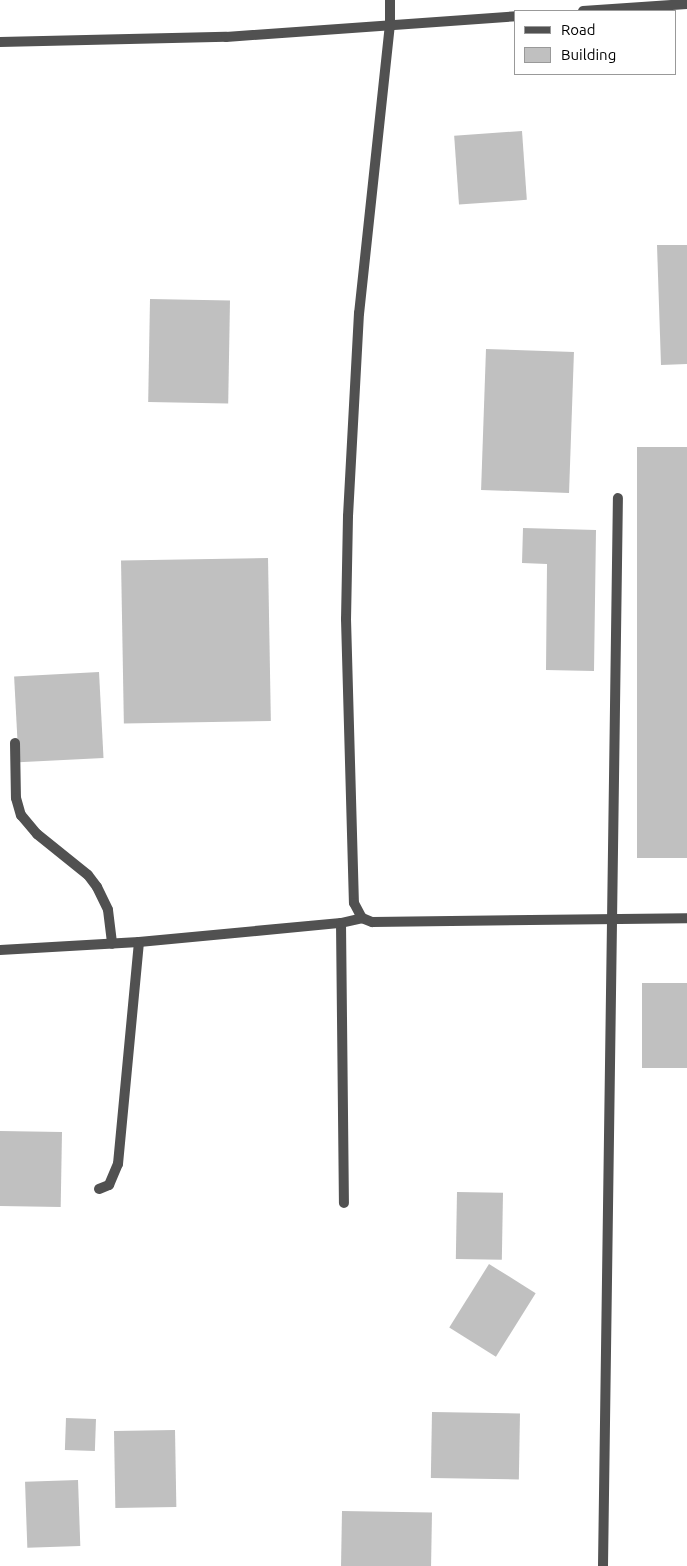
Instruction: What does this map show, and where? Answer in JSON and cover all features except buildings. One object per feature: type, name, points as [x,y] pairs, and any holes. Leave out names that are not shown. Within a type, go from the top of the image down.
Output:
[{"type":"street","points":[[362,918],[354,903],[350,833],[348,516],[359,313],[390,24],[390,0]]},
{"type":"street","points":[[598,10],[687,4]]},
{"type":"street","points":[[0,42],[226,37],[514,16]]},
{"type":"street","points":[[603,1566],[618,498]]},
{"type":"street","points":[[15,743],[16,798],[21,816],[37,834],[88,875],[97,887],[108,910],[112,944]]},
{"type":"street","points":[[0,950],[140,942],[341,923],[362,918],[372,922],[687,918]]},
{"type":"street","points":[[341,923],[344,1203]]},
{"type":"street","points":[[99,1189],[109,1185],[118,1164],[140,942]]}]
